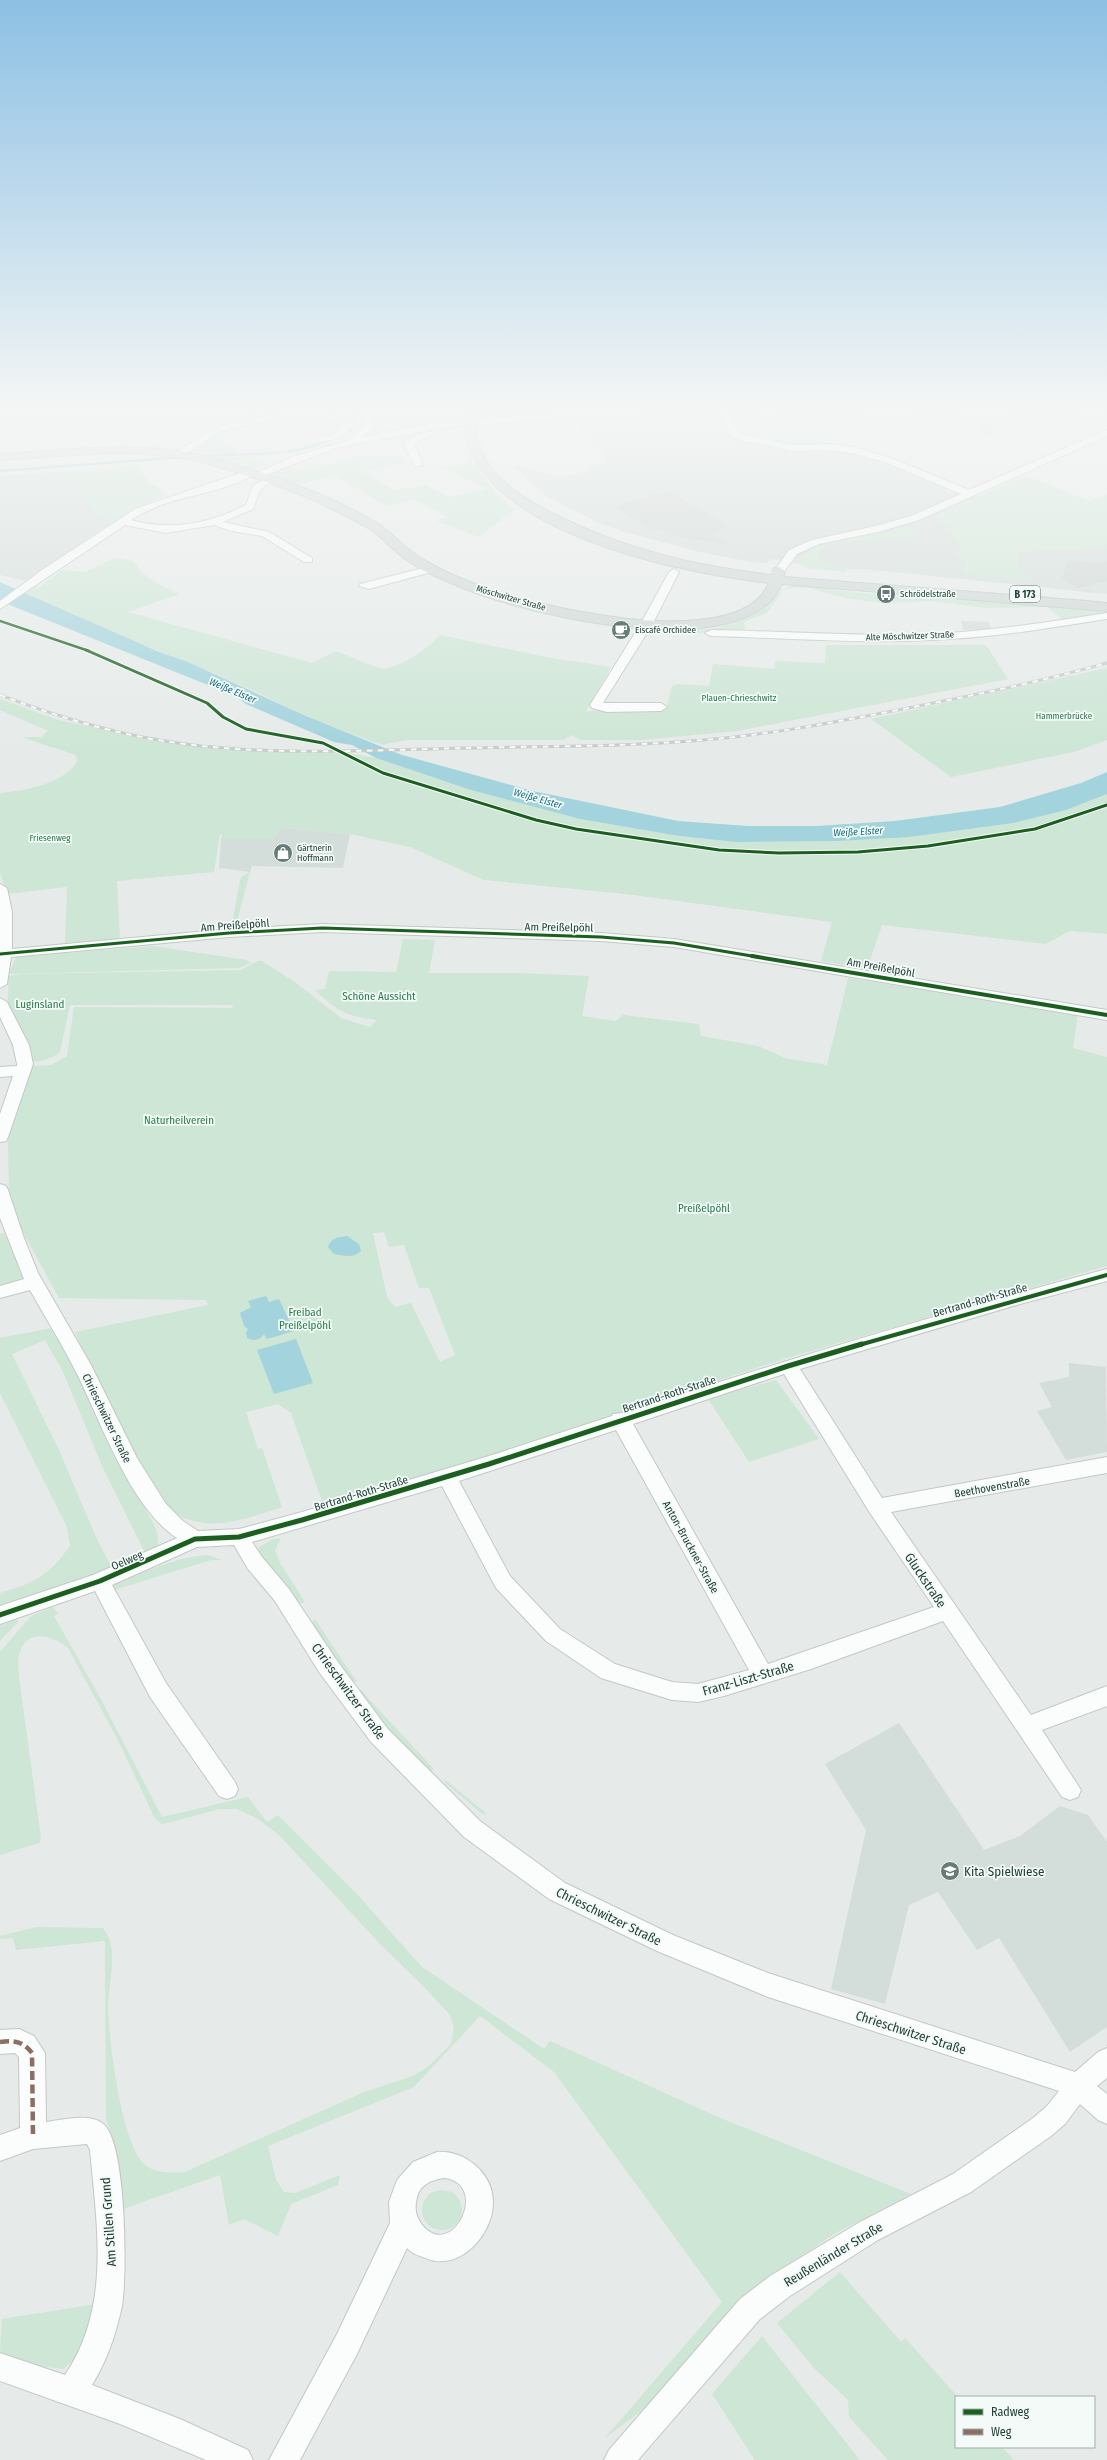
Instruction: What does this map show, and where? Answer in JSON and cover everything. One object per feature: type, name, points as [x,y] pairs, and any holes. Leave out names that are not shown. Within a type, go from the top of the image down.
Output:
[{"type":"main road","name":"Möschwitzer Straße","points":[[368,523],[406,553],[431,569],[487,593],[532,606],[646,625],[690,626],[711,624],[730,618],[760,605],[774,588],[775,576]]},
{"type":"main road","name":"B 173","points":[[577,523],[619,539],[664,552],[707,560],[775,576],[1107,607]]},
{"type":"main road","name":"B 173","points":[[775,576],[942,586],[1107,601]]},
{"type":"street","points":[[0,606],[28,584],[119,523]]},
{"type":"street","points":[[130,523],[156,529],[202,523]]},
{"type":"street","points":[[217,523],[230,528],[261,532],[308,560]]},
{"type":"street","points":[[775,576],[793,552],[816,542],[898,523]]},
{"type":"street","points":[[364,586],[369,586],[431,569]]},
{"type":"street","points":[[661,707],[607,708],[596,705],[646,625],[674,572]]},
{"type":"street","name":"Alte Möschwitzer Straße","points":[[711,632],[864,638],[933,637],[1019,629],[1107,616]]},
{"type":"street","points":[[0,888],[5,923],[0,984]]},
{"type":"street","name":"Am Preißelpöhl","points":[[3,954],[229,933],[322,928],[380,929],[526,936],[601,937],[674,943],[1107,1015]]},
{"type":"street","points":[[0,1002],[5,1016],[21,1045],[25,1064],[21,1071],[0,1137]]},
{"type":"street","points":[[0,1072],[21,1071]]},
{"type":"street","name":"Chrieschwitzer Straße","points":[[0,1190],[9,1224],[34,1282],[83,1366],[126,1459],[165,1518],[181,1533],[195,1539]]},
{"type":"street","name":"Bertrand-Roth-Straße","points":[[239,1537],[447,1477],[620,1419],[788,1366],[1020,1298],[1107,1275]]},
{"type":"street","points":[[0,1292],[34,1282]]},
{"type":"street","name":"Gluckstraße","points":[[788,1366],[876,1507],[1025,1727],[1070,1790]]},
{"type":"street","name":"Anton-Bruckner-Straße","points":[[620,1419],[763,1675]]},
{"type":"street","name":"Beethovenstraße","points":[[876,1507],[1107,1465]]},
{"type":"street","name":"Franz-Liszt-Straße","points":[[447,1477],[503,1582],[553,1635],[609,1671],[672,1691],[698,1693],[763,1675],[947,1611]]},
{"type":"street","name":"Chrieschwitzer Straße","points":[[239,1537],[255,1563],[282,1595],[328,1665],[379,1735],[472,1829],[557,1891],[665,1944],[768,1985],[1056,2077],[1078,2086],[1107,2111]]},
{"type":"street","name":"Oelweg","points":[[0,1615],[100,1581],[195,1539],[239,1537]]},
{"type":"street","points":[[100,1581],[158,1690],[227,1790]]},
{"type":"street","points":[[1025,1727],[1107,1696]]},
{"type":"street","points":[[0,2042],[18,2040],[26,2044],[32,2053],[33,2136]]},
{"type":"street","name":"Reußenländer Straße","points":[[619,2460],[750,2309],[780,2286],[869,2231],[962,2183],[1042,2127],[1056,2115],[1078,2086],[1107,2061]]},
{"type":"street","name":"Am Stillen Grund","points":[[0,2148],[33,2136],[88,2131],[94,2132],[103,2146],[112,2267],[105,2322],[92,2356],[70,2392]]},
{"type":"street","points":[[284,2460],[307,2422],[358,2323],[404,2224]]},
{"type":"street","points":[[0,2367],[177,2430],[238,2460]]},
{"type":"shaded area","points":[[0,523],[111,524],[45,570],[24,581],[0,575]]},
{"type":"shaded area","points":[[599,523],[998,523],[1019,551],[1107,547],[1107,594],[873,570],[814,567],[773,559],[765,563],[751,562],[700,552],[621,531]]},
{"type":"shaded area","points":[[961,621],[989,622],[991,629],[963,630]]},
{"type":"shaded area","name":"Gärtnerin Hoffmann","points":[[284,828],[350,834],[343,868],[252,866],[250,872],[219,868],[221,839],[273,839],[279,829]]},
{"type":"shaded area","points":[[1069,1363],[1106,1367],[1107,1452],[1066,1460],[1037,1411],[1052,1407],[1039,1383],[1069,1377]]},
{"type":"shaded area","name":"Kita Spielwiese","points":[[899,1723],[984,1850],[1020,1836],[1060,1806],[1088,1815],[1107,1842],[1107,2027],[1070,2052],[999,1938],[977,1950],[938,1892],[909,1905],[885,2004],[831,1989],[866,1830],[825,1764]]},
{"type":"green space","points":[[442,523],[497,523],[479,537]]},
{"type":"green space","points":[[942,523],[1107,523],[1107,547],[1019,551],[1017,557],[1018,566],[1023,573],[1036,581],[964,574],[963,563],[956,551],[963,550],[947,527]]},
{"type":"green space","points":[[905,527],[918,531],[918,536],[910,538],[837,543],[822,548],[818,554],[824,561],[832,566],[855,571],[845,570],[846,572],[808,568],[799,563],[799,560],[807,552],[819,546],[848,537]]},
{"type":"green space","name":"Plauen-Chrieschwitz","points":[[115,558],[134,561],[137,567],[147,577],[179,594],[128,612],[312,663],[336,651],[379,668],[386,668],[395,666],[412,658],[440,635],[552,658],[611,667],[586,711],[666,710],[672,686],[677,684],[709,686],[713,664],[774,669],[775,661],[825,663],[826,645],[986,645],[1008,679],[737,731],[641,740],[581,740],[571,735],[564,740],[406,740],[382,745],[317,721],[252,690],[188,662],[130,640],[25,592],[35,585],[39,588],[62,570],[84,572]]},
{"type":"green space","points":[[855,571],[891,572],[869,572]]},
{"type":"green space","points":[[794,585],[889,596],[940,596],[1096,610],[1104,613],[1063,620],[1047,607],[986,608],[932,601],[881,603],[845,598],[808,588],[792,588],[783,591],[767,613],[744,622],[745,630],[698,633],[673,632],[726,626],[757,613],[782,591]]},
{"type":"green space","name":"Hammerbrücke","points":[[1107,668],[1107,740],[1074,752],[951,777],[871,719]]},
{"type":"green space","name":"Friesenweg","points":[[0,699],[59,720],[151,739],[211,747],[276,751],[330,750],[376,758],[471,790],[580,819],[679,836],[736,842],[837,841],[1066,810],[1107,794],[1107,934],[1070,931],[1045,944],[882,925],[867,969],[821,961],[832,922],[634,895],[484,880],[410,847],[350,834],[284,828],[279,829],[273,839],[221,839],[222,835],[220,834],[214,872],[117,881],[120,939],[65,943],[67,887],[7,894],[0,872],[0,793],[43,785],[64,775],[78,760],[75,755],[23,737],[41,737],[48,731],[0,710]]},
{"type":"green space","points":[[250,872],[235,929],[231,930],[240,880],[242,876]]},
{"type":"green space","points":[[403,939],[435,940],[429,973],[518,973],[589,976],[582,1016],[616,1021],[623,1015],[699,1024],[701,1036],[758,1046],[785,1058],[827,1065],[848,978],[1078,1013],[1073,1048],[1107,1057],[1107,1266],[787,1358],[399,1486],[397,1480],[322,1501],[291,1413],[278,1404],[246,1412],[258,1449],[262,1448],[282,1507],[234,1521],[204,1523],[189,1520],[175,1513],[160,1502],[92,1372],[75,1332],[208,1305],[206,1300],[59,1298],[20,1227],[9,1192],[8,1140],[30,1066],[51,1065],[67,1056],[74,1007],[232,1008],[233,1005],[70,1005],[60,1052],[46,1060],[29,1062],[7,1008],[9,976],[21,974],[241,970],[257,961],[262,961],[295,982],[341,1018],[370,1027],[377,1020],[357,1017],[336,1008],[315,990],[325,989],[329,971],[396,972]],"holes":[[[384,1232],[389,1247],[404,1245],[419,1288],[429,1288],[455,1355],[440,1362],[411,1303],[395,1307],[387,1297],[373,1233]]]},
{"type":"green space","points":[[153,946],[246,960],[251,963],[239,968],[9,974],[16,957]]},
{"type":"green space","points":[[4,1233],[26,1282],[0,1289],[0,1234]]},
{"type":"green space","points":[[57,1327],[115,1456],[153,1522],[158,1536],[157,1550],[149,1553],[144,1551],[103,1468],[63,1372],[45,1340],[12,1354],[59,1450],[96,1537],[111,1566],[108,1571],[0,1612],[0,1593],[40,1577],[54,1565],[70,1546],[67,1527],[0,1393],[0,1338]]},
{"type":"green space","points":[[776,1380],[819,1439],[749,1462],[708,1399]]},
{"type":"green space","points":[[281,1538],[275,1550],[280,1563],[305,1602],[294,1605],[259,1552],[259,1547],[271,1540]]},
{"type":"green space","points":[[208,1555],[222,1560],[211,1560],[114,1590],[111,1586],[171,1562],[195,1556]]},
{"type":"green space","points":[[53,1607],[58,1614],[54,1616],[102,1701],[162,1817],[248,1797],[267,1822],[278,1815],[357,1894],[422,1967],[544,2049],[550,2041],[718,2117],[911,2194],[834,2234],[769,2279],[640,2412],[605,2438],[722,2302],[554,2072],[480,2016],[414,2087],[268,2146],[276,2180],[284,2192],[295,2193],[340,2175],[338,2185],[291,2204],[278,2236],[244,2219],[229,2225],[220,2175],[120,2210],[113,2138],[106,2120],[105,1941],[16,1950],[13,1938],[0,1939],[0,1936],[36,1927],[103,1928],[108,1936],[111,1946],[112,1966],[108,1998],[109,2024],[122,2112],[135,2150],[142,2162],[151,2169],[157,2171],[185,2172],[364,2092],[413,2076],[429,2066],[451,2044],[454,2028],[450,2015],[426,1989],[379,1943],[279,1835],[258,1819],[237,1809],[219,1809],[161,1824],[154,1817],[118,1740],[68,1648],[63,1644],[43,1636],[30,1638],[25,1642],[20,1652],[18,1663],[41,1838],[39,1843],[0,1855],[0,1652],[31,1616]]},
{"type":"green space","points":[[17,1619],[18,1622],[0,1641],[0,1626]]},
{"type":"green space","points":[[315,1619],[357,1682],[352,1682],[312,1623]]},
{"type":"green space","points":[[361,1689],[434,1769],[431,1771],[411,1754],[393,1735],[360,1694]]},
{"type":"green space","points":[[444,1779],[486,1813],[484,1815],[445,1783]]},
{"type":"green space","points":[[446,2190],[453,2193],[459,2199],[462,2210],[461,2218],[453,2227],[446,2230],[438,2230],[431,2227],[423,2218],[422,2206],[425,2199],[434,2191]]},
{"type":"green space","points":[[840,2272],[901,2342],[905,2338],[957,2396],[955,2396],[955,2448],[1003,2448],[1014,2460],[888,2460],[849,2417],[848,2400],[814,2368],[777,2323]]},
{"type":"green space","points":[[96,2304],[78,2357],[63,2369],[21,2362],[12,2359],[0,2351],[2,2319]]},
{"type":"green space","points":[[762,2336],[860,2460],[755,2460],[712,2394]]},
{"type":"water","name":"Weiße Elster","points":[[0,582],[157,651],[188,662],[306,716],[402,755],[533,791],[678,821],[748,826],[816,826],[895,821],[1000,807],[1081,783],[1107,772],[1107,794],[1066,810],[1013,823],[909,837],[837,841],[736,842],[679,836],[580,819],[471,790],[376,758],[352,745],[334,742],[246,704],[235,696],[0,601]]},
{"type":"water","points":[[347,1236],[359,1244],[361,1251],[351,1256],[334,1254],[328,1247],[329,1244],[333,1240]]},
{"type":"water","points":[[266,1296],[269,1302],[279,1299],[294,1331],[267,1339],[264,1334],[256,1340],[252,1340],[247,1338],[246,1333],[248,1329],[244,1326],[240,1313],[251,1307],[248,1301]]},
{"type":"water","points":[[296,1339],[313,1383],[274,1394],[257,1350]]},
{"type":"building","points":[[640,523],[723,523],[730,527],[709,533],[727,544],[671,535],[659,529],[653,531]]},
{"type":"building","points":[[1069,560],[1094,563],[1107,561],[1107,581],[1078,588],[1062,578]]},
{"type":"railway","points":[[0,695],[68,719],[114,731],[161,741],[220,748],[326,751],[614,745],[727,738],[798,728],[974,695],[1054,677],[1107,663]]},
{"type":"marked path","points":[[0,2042],[15,2041],[22,2043],[29,2048],[32,2053],[33,2136]]},
{"type":"cycle path","points":[[0,621],[78,646],[207,703],[223,717],[246,729],[323,743],[383,773],[536,820],[576,829],[719,850],[779,853],[858,852],[928,846],[1035,829],[1107,805]]},
{"type":"cycle path","points":[[0,954],[229,933],[322,928],[380,929],[526,936],[601,937],[674,943],[1107,1015]]},
{"type":"cycle path","points":[[0,1615],[100,1581],[195,1539],[239,1537],[302,1520],[489,1464],[788,1366],[1020,1298],[1107,1275]]},
{"type":"place","name":"Schrödelstraße","points":[[886,594]]},
{"type":"place","name":"Eiscafé Orchidee","points":[[621,630]]},
{"type":"place","name":"Gärtnerin Hoffmann","points":[[283,853]]},
{"type":"place","name":"Kita Spielwiese","points":[[950,1871]]},
{"type":"park label","name":"Schöne Aussicht","points":[[379,996]]},
{"type":"park label","name":"Luginsland","points":[[40,1004]]},
{"type":"park label","name":"Naturheilverein","points":[[179,1120]]},
{"type":"park label","name":"Preißelpöhl","points":[[704,1208]]},
{"type":"park label","name":"Freibad Preißelpöhl","points":[[305,1318]]}]
